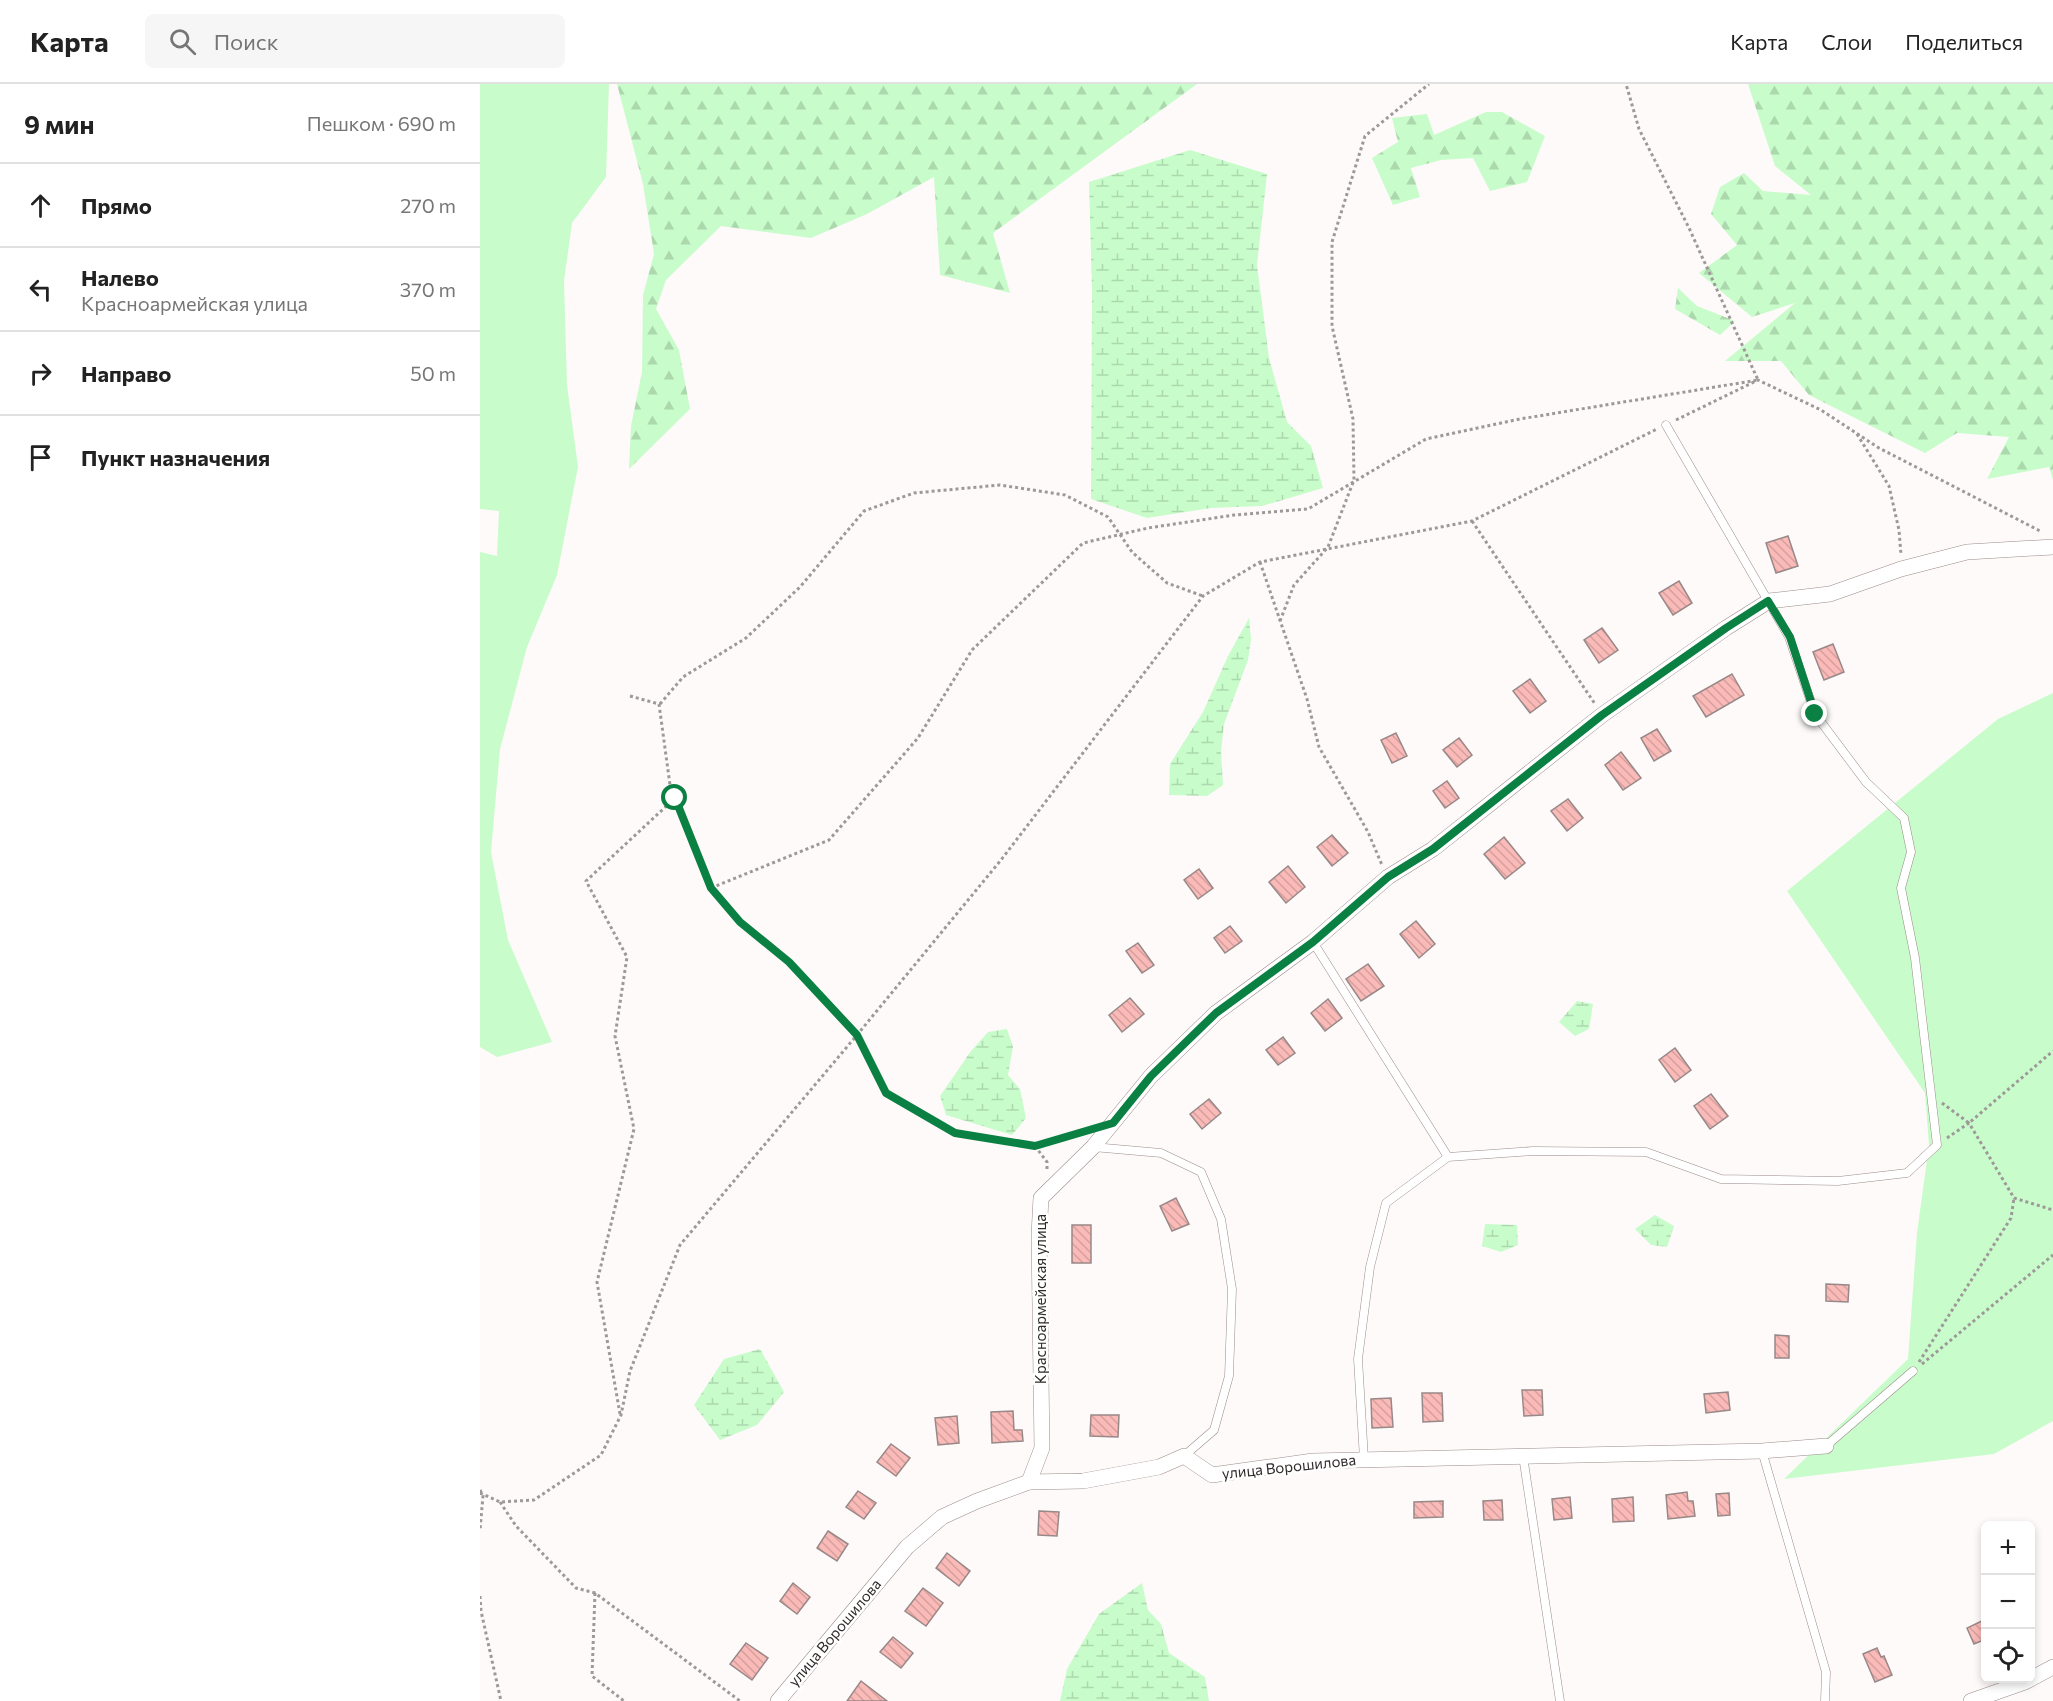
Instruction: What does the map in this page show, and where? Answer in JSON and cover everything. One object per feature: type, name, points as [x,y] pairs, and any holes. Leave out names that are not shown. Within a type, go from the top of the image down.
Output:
[{"type":"street","name":"Красноармейская улица","points":[[1029,1482],[1042,1448],[1039,1247],[1041,1198],[1093,1147],[1151,1076],[1216,1013],[1313,942],[1388,877],[1433,849],[1602,715],[1768,601],[1830,594],[1901,569],[1967,552],[2053,547]]},
{"type":"street","name":"улица Ворошилова","points":[[778,1701],[907,1547],[942,1517],[1029,1482],[1083,1481],[1159,1467],[1184,1456],[1212,1475],[1313,1461],[1762,1451],[1827,1446]]},
{"type":"street","points":[[1971,1701],[2025,1682],[2053,1667]]},
{"type":"lane","points":[[1364,1459],[1358,1359],[1370,1267],[1386,1203],[1448,1156],[1533,1151],[1646,1152],[1721,1179],[1838,1181],[1907,1173],[1937,1145],[1915,958],[1901,888],[1911,852],[1904,818],[1866,782],[1815,714],[1790,637],[1666,425]]},
{"type":"lane","points":[[1313,942],[1448,1156]]},
{"type":"lane","points":[[1093,1147],[1161,1153],[1201,1172],[1221,1219],[1232,1289],[1229,1376],[1214,1430],[1184,1456]]},
{"type":"lane","points":[[1827,1446],[1913,1371]]},
{"type":"lane","points":[[1762,1451],[1826,1672],[1825,1701]]},
{"type":"lane","points":[[1522,1455],[1560,1701]]},
{"type":"path","points":[[1280,621],[1294,585],[1328,547],[1354,480],[1353,419],[1332,326],[1332,242],[1365,136],[1429,84]]},
{"type":"path","points":[[1626,84],[1639,129],[1689,228],[1758,381]]},
{"type":"path","points":[[480,1530],[481,1493],[500,1502],[534,1500],[601,1455],[621,1416],[630,1371],[680,1245],[1001,860],[1203,596],[1260,562],[1472,520],[1758,381]]},
{"type":"path","points":[[711,888],[829,840],[918,738],[972,650],[1083,543],[1149,528],[1234,514],[1308,508],[1426,439],[1520,418],[1758,381],[1821,410],[1889,453],[2044,533]]},
{"type":"path","points":[[1856,432],[1888,486],[1899,530],[1901,569]]},
{"type":"path","points":[[1113,1123],[1035,1146],[955,1133],[886,1093],[857,1035],[789,962],[740,922],[711,888],[670,785],[659,704],[683,677],[747,638],[800,587],[864,511],[914,493],[1000,485],[1065,495],[1108,517],[1132,552],[1167,583],[1203,596]]},
{"type":"path","points":[[1472,520],[1602,715]]},
{"type":"path","points":[[1260,562],[1307,699],[1319,747],[1368,832],[1388,877]]},
{"type":"path","points":[[630,696],[659,704]]},
{"type":"path","points":[[621,1416],[597,1281],[634,1129],[615,1036],[627,957],[586,881],[675,798]]},
{"type":"path","points":[[1937,1145],[1969,1124],[2053,1050]]},
{"type":"path","points":[[1913,1371],[2011,1218],[2014,1198],[1969,1124],[1931,1094]]},
{"type":"path","points":[[1035,1146],[1047,1162],[1047,1176],[1041,1198]]},
{"type":"path","points":[[2014,1198],[2053,1210]]},
{"type":"path","points":[[1913,1371],[2053,1256]]},
{"type":"path","points":[[500,1502],[516,1526],[576,1588],[595,1593],[740,1701]]},
{"type":"path","points":[[595,1593],[592,1676],[624,1701]]},
{"type":"path","points":[[480,1596],[481,1611],[501,1701]]},
{"type":"green space","points":[[480,84],[609,84],[606,177],[572,223],[564,281],[567,385],[578,467],[557,575],[527,647],[500,749],[491,852],[508,940],[552,1042],[497,1057],[480,1047],[480,552],[497,556],[499,511],[480,509]]},
{"type":"green space","points":[[617,84],[1197,84],[993,233],[1010,293],[940,275],[934,177],[867,214],[811,238],[721,226],[666,280],[656,309],[679,350],[690,409],[629,469],[631,426],[642,372],[643,295],[654,254],[643,184]]},
{"type":"green space","points":[[1748,84],[2053,84],[2053,480],[2049,467],[1987,479],[2009,437],[1957,433],[1925,453],[1809,395],[1781,361],[1725,361],[1795,303],[1752,317],[1699,273],[1737,245],[1711,214],[1720,187],[1744,173],[1763,191],[1811,195],[1775,166]]},
{"type":"green space","points":[[1486,112],[1502,112],[1545,136],[1527,182],[1490,191],[1473,158],[1441,160],[1411,168],[1420,197],[1393,205],[1372,158],[1398,142],[1392,118],[1427,114],[1434,135]]},
{"type":"green space","points":[[1190,150],[1267,174],[1257,265],[1269,358],[1287,422],[1311,446],[1323,488],[1262,506],[1211,508],[1147,518],[1091,499],[1092,291],[1089,182]]},
{"type":"green space","points":[[1678,288],[1697,306],[1735,321],[1720,335],[1675,309]]},
{"type":"green space","points":[[1249,618],[1251,639],[1248,660],[1224,724],[1221,751],[1223,785],[1207,796],[1169,795],[1170,764],[1203,712],[1228,656]]},
{"type":"green space","points":[[2053,693],[2053,1421],[1994,1454],[1784,1479],[1908,1359],[1917,1233],[1929,1145],[1925,1093],[1787,891],[1998,719]]},
{"type":"green space","points":[[1577,1001],[1593,1004],[1589,1029],[1575,1036],[1559,1022]]},
{"type":"green space","points":[[1007,1029],[1013,1047],[1008,1075],[1020,1089],[1026,1118],[1012,1135],[946,1115],[940,1096],[971,1051],[988,1032]]},
{"type":"green space","points":[[1655,1215],[1674,1226],[1667,1247],[1651,1245],[1635,1229]]},
{"type":"green space","points":[[1485,1224],[1517,1225],[1518,1245],[1501,1252],[1482,1246]]},
{"type":"green space","points":[[760,1349],[784,1392],[757,1425],[720,1440],[694,1405],[724,1359]]},
{"type":"green space","points":[[1142,1583],[1148,1610],[1161,1624],[1169,1653],[1205,1677],[1209,1701],[1060,1701],[1067,1669],[1099,1614]]},
{"type":"building","points":[[1788,536],[1798,566],[1776,573],[1766,543]]},
{"type":"building","points":[[1679,581],[1692,603],[1673,615],[1659,593]]},
{"type":"building","points":[[1602,628],[1618,650],[1599,663],[1584,640]]},
{"type":"building","points":[[1833,644],[1844,672],[1824,680],[1813,652]]},
{"type":"building","points":[[1732,674],[1744,695],[1706,717],[1693,696]]},
{"type":"building","points":[[1530,679],[1546,701],[1530,713],[1513,691]]},
{"type":"building","points":[[1657,729],[1671,751],[1654,761],[1641,738]]},
{"type":"building","points":[[1396,733],[1407,756],[1392,763],[1381,740]]},
{"type":"building","points":[[1459,738],[1472,755],[1457,767],[1443,750]]},
{"type":"building","points":[[1621,752],[1641,778],[1623,790],[1605,765]]},
{"type":"building","points":[[1447,781],[1459,798],[1445,808],[1433,791]]},
{"type":"building","points":[[1568,799],[1583,818],[1567,831],[1551,811]]},
{"type":"building","points":[[1332,835],[1348,853],[1332,866],[1317,847]]},
{"type":"building","points":[[1504,837],[1525,863],[1505,879],[1484,854]]},
{"type":"building","points":[[1288,866],[1305,887],[1286,903],[1269,882]]},
{"type":"building","points":[[1199,869],[1213,888],[1198,899],[1184,880]]},
{"type":"building","points":[[1416,921],[1435,944],[1419,958],[1400,934]]},
{"type":"building","points":[[1230,926],[1242,941],[1225,953],[1214,938]]},
{"type":"building","points":[[1138,943],[1154,965],[1142,973],[1126,951]]},
{"type":"building","points":[[1368,964],[1384,986],[1361,1001],[1346,979]]},
{"type":"building","points":[[1130,998],[1144,1014],[1122,1032],[1109,1015]]},
{"type":"building","points":[[1328,999],[1342,1018],[1325,1031],[1311,1013]]},
{"type":"building","points":[[1283,1037],[1295,1053],[1278,1065],[1266,1050]]},
{"type":"building","points":[[1675,1048],[1691,1070],[1675,1082],[1659,1060]]},
{"type":"building","points":[[1711,1094],[1728,1116],[1710,1129],[1694,1106]]},
{"type":"building","points":[[1209,1099],[1221,1113],[1202,1129],[1190,1114]]},
{"type":"building","points":[[1176,1198],[1189,1224],[1172,1231],[1160,1206]]},
{"type":"building","points":[[1072,1225],[1091,1225],[1091,1263],[1072,1263]]},
{"type":"building","points":[[1826,1284],[1849,1285],[1848,1302],[1826,1301]]},
{"type":"building","points":[[1775,1335],[1789,1336],[1789,1358],[1775,1358]]},
{"type":"building","points":[[1522,1390],[1542,1390],[1543,1415],[1524,1416]]},
{"type":"building","points":[[1728,1392],[1730,1410],[1706,1413],[1704,1394]]},
{"type":"building","points":[[1422,1393],[1442,1393],[1443,1421],[1423,1422]]},
{"type":"building","points":[[1391,1398],[1393,1427],[1372,1428],[1371,1399]]},
{"type":"building","points":[[1013,1411],[1014,1430],[1022,1430],[1023,1441],[992,1443],[991,1412]]},
{"type":"building","points":[[1091,1415],[1119,1415],[1118,1437],[1090,1436]]},
{"type":"building","points":[[957,1416],[959,1443],[938,1445],[935,1418]]},
{"type":"building","points":[[891,1444],[910,1458],[896,1476],[877,1462]]},
{"type":"building","points":[[858,1491],[876,1503],[864,1519],[846,1507]]},
{"type":"building","points":[[1687,1492],[1688,1501],[1693,1501],[1695,1516],[1668,1519],[1666,1495]]},
{"type":"building","points":[[1729,1493],[1730,1515],[1718,1516],[1716,1494]]},
{"type":"building","points":[[1570,1497],[1572,1518],[1554,1520],[1552,1499]]},
{"type":"building","points":[[1633,1497],[1634,1521],[1613,1522],[1612,1499]]},
{"type":"building","points":[[1502,1500],[1503,1520],[1484,1520],[1483,1501]]},
{"type":"building","points":[[1443,1501],[1443,1517],[1414,1518],[1414,1502]]},
{"type":"building","points":[[1039,1511],[1059,1512],[1057,1536],[1038,1535]]},
{"type":"building","points":[[828,1531],[848,1544],[837,1561],[817,1548]]},
{"type":"building","points":[[947,1553],[970,1571],[959,1586],[936,1568]]},
{"type":"building","points":[[793,1583],[810,1597],[797,1614],[780,1601]]},
{"type":"building","points":[[923,1588],[943,1603],[926,1626],[905,1611]]},
{"type":"building","points":[[1981,1621],[1981,1641],[1974,1644],[1967,1628]]},
{"type":"building","points":[[893,1637],[913,1653],[901,1668],[880,1652]]},
{"type":"building","points":[[746,1643],[768,1658],[752,1680],[730,1664]]},
{"type":"building","points":[[1877,1648],[1881,1657],[1884,1656],[1892,1675],[1875,1682],[1863,1654]]},
{"type":"building","points":[[861,1681],[887,1701],[847,1701]]},
{"type":"route","points":[[675,798],[711,888],[740,922],[789,962],[857,1035],[886,1093],[955,1133],[1035,1146],[1113,1123],[1151,1076],[1216,1013],[1313,942],[1388,877],[1433,849],[1602,715],[1768,601],[1790,637],[1815,714]]}]
